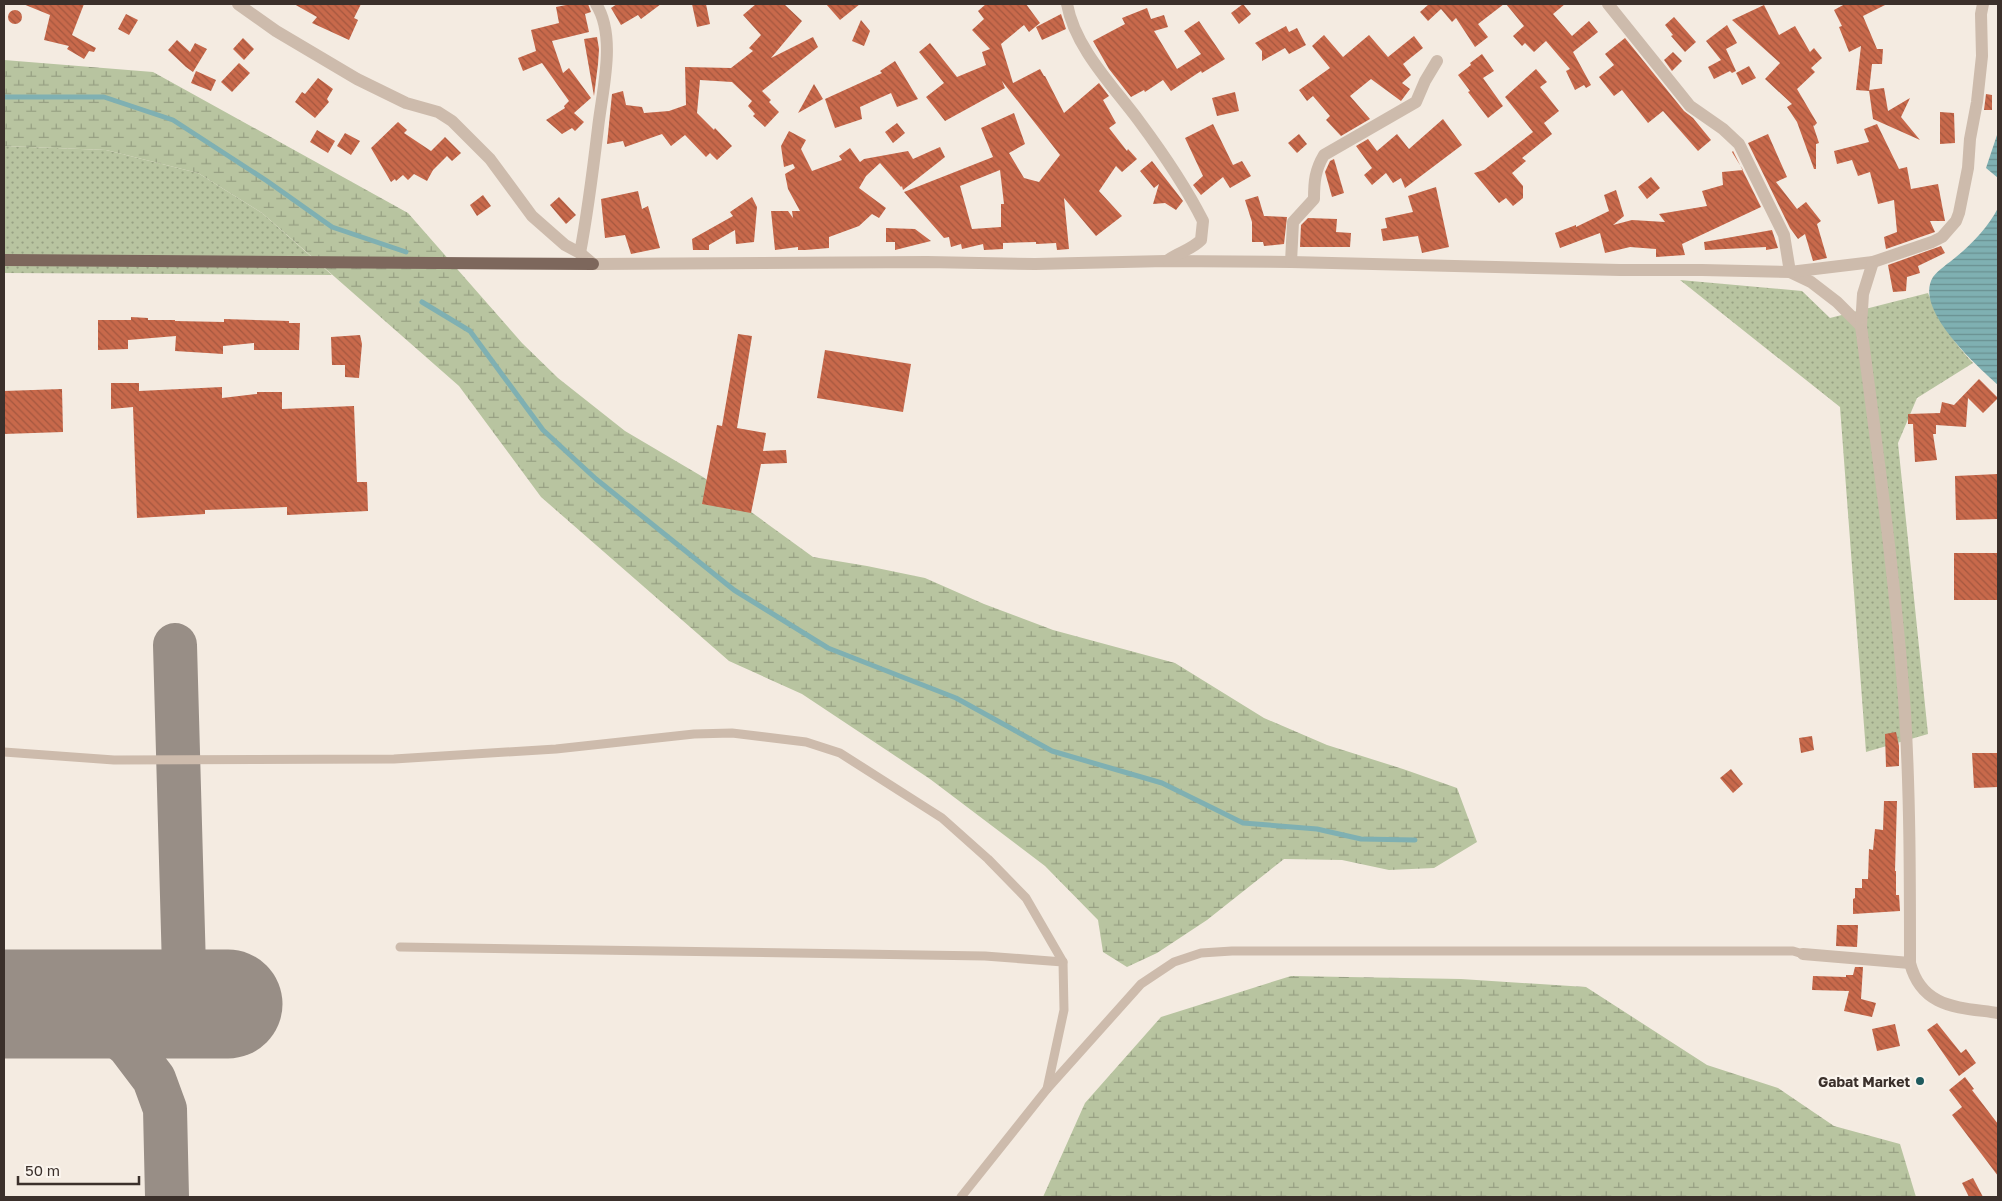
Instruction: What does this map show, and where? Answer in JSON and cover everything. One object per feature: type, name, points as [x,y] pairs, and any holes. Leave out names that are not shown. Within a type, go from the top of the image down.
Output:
[{"type":"main road","points":[[4,260],[593,264]]},
{"type":"street","points":[[238,4],[276,31],[358,79],[406,103],[438,112],[452,121],[490,159],[532,216],[565,245],[580,253],[593,264],[926,262],[1035,264],[1166,261],[1790,272],[1873,262],[1932,242],[1946,233],[1956,221],[1968,168],[1970,139],[1977,102],[1982,56],[1981,28],[1983,4]]},
{"type":"street","points":[[580,253],[589,204],[607,72],[606,44],[601,12],[596,4]]},
{"type":"street","points":[[1067,4],[1079,37],[1091,58],[1141,124],[1204,222],[1201,240],[1196,246],[1166,261]]},
{"type":"street","points":[[1608,4],[1690,106],[1723,129],[1739,144],[1784,235],[1790,272]]},
{"type":"street","points":[[1291,262],[1294,222],[1314,199],[1314,182],[1317,167],[1324,156],[1416,102],[1425,81],[1437,61]]},
{"type":"street","points":[[1873,262],[1863,294],[1861,326],[1890,548],[1905,714],[1910,963],[1914,978],[1927,994],[1943,1003],[1998,1013]]},
{"type":"street","points":[[1790,272],[1811,282],[1837,302],[1861,326]]},
{"type":"street","points":[[1803,954],[1910,963]]},
{"type":"lane","points":[[4,752],[114,760],[394,759],[556,750],[694,734],[732,734],[806,742],[840,753],[942,818],[988,859],[1026,898],[1063,962],[1064,1010],[1047,1089]]},
{"type":"lane","points":[[400,947],[985,956],[1063,962]]},
{"type":"lane","points":[[961,1197],[1047,1089],[1141,984],[1174,962],[1201,953],[1241,951],[1585,950],[1793,951],[1803,954]]},
{"type":"green space","points":[[4,60],[153,72],[408,213],[522,343],[558,378],[625,431],[703,477],[813,557],[925,578],[984,604],[1053,630],[1175,663],[1264,718],[1327,745],[1457,788],[1477,842],[1434,868],[1389,870],[1342,860],[1284,859],[1207,920],[1157,953],[1127,967],[1103,952],[1098,920],[1045,866],[930,779],[802,694],[729,661],[541,497],[459,386],[262,213],[198,173],[106,150],[4,146]]},
{"type":"green space","points":[[4,146],[106,150],[198,173],[262,213],[332,275],[4,273]]},
{"type":"green space","points":[[1680,280],[1802,291],[1830,318],[1928,293],[1947,330],[1973,363],[1917,398],[1898,443],[1928,734],[1866,752],[1840,407]]},
{"type":"green space","points":[[1291,976],[1461,979],[1586,987],[1707,1065],[1778,1088],[1834,1126],[1900,1144],[1916,1197],[1043,1197],[1085,1103],[1161,1017]]},
{"type":"water","points":[[1998,132],[1998,178],[1986,168]]},
{"type":"water","points":[[1998,208],[1998,385],[1976,365],[1950,336],[1932,305],[1929,290],[1935,274],[1974,241]]},
{"type":"building","points":[[23,4],[84,4],[72,35],[96,48],[94,52],[89,51],[84,59],[67,49],[69,46],[44,40],[50,15]]},
{"type":"building","points":[[294,4],[361,4],[354,18],[358,20],[349,40],[312,23],[317,17]]},
{"type":"building","points":[[571,4],[588,4],[591,12],[585,14],[589,32],[552,41],[563,73],[569,68],[591,98],[574,113],[584,122],[575,131],[572,128],[562,134],[546,120],[565,108],[564,106],[569,101],[542,63],[523,71],[518,58],[536,51],[531,30],[559,23],[556,7]]},
{"type":"building","points":[[617,4],[661,4],[641,19],[638,15],[621,25],[611,8]]},
{"type":"building","points":[[692,4],[706,4],[710,24],[697,27]]},
{"type":"building","points":[[756,4],[784,4],[802,21],[771,58],[813,37],[818,47],[762,91],[779,112],[765,127],[753,116],[755,114],[748,106],[752,101],[732,82],[700,80],[697,113],[732,146],[717,160],[710,153],[706,157],[685,135],[671,146],[662,134],[625,147],[623,141],[607,144],[612,94],[623,91],[626,105],[642,107],[644,113],[669,111],[686,105],[685,67],[731,68],[753,51],[749,48],[761,35],[743,15]]},
{"type":"building","points":[[826,4],[860,4],[840,20]]},
{"type":"building","points":[[986,4],[1026,4],[1040,23],[1029,32],[1024,25],[1001,44],[1013,83],[1040,69],[1064,113],[1099,83],[1109,96],[1103,100],[1116,123],[1109,128],[1127,151],[1128,149],[1137,159],[1122,172],[1116,166],[1099,191],[1122,216],[1096,236],[1064,198],[1069,249],[1057,250],[1056,243],[1036,244],[1036,242],[1003,243],[1003,249],[984,250],[983,244],[962,249],[961,244],[951,247],[949,237],[944,238],[904,192],[993,157],[981,128],[1014,113],[1025,144],[1009,153],[1024,178],[1039,182],[1060,155],[1002,81],[1005,88],[945,121],[926,97],[944,83],[919,52],[930,43],[957,77],[986,65],[982,52],[990,49],[972,30],[984,19],[978,11]],"holes":[[[1000,170],[1004,204],[1001,204],[1001,227],[972,229],[960,186]]]},
{"type":"building","points":[[1243,4],[1251,14],[1239,24],[1231,13]]},
{"type":"building","points":[[1429,4],[1504,4],[1478,24],[1488,37],[1475,47],[1456,18],[1452,22],[1441,9],[1428,21],[1420,12]]},
{"type":"building","points":[[1506,4],[1565,4],[1553,14],[1572,36],[1589,21],[1598,32],[1573,52],[1591,85],[1586,88],[1584,85],[1575,90],[1566,71],[1570,69],[1546,41],[1534,52],[1525,43],[1522,46],[1513,36],[1524,26]]},
{"type":"building","points":[[1845,4],[1887,4],[1863,16],[1877,49],[1883,49],[1882,64],[1872,64],[1869,91],[1856,90],[1861,46],[1849,52],[1839,27],[1842,26],[1834,10]]},
{"type":"building","points":[[1764,5],[1779,35],[1795,26],[1810,52],[1814,48],[1822,58],[1811,68],[1815,72],[1797,89],[1817,123],[1813,125],[1819,143],[1816,144],[1816,169],[1814,169],[1797,122],[1787,107],[1792,104],[1765,79],[1780,63],[1732,20]]},
{"type":"building","points":[[1147,8],[1151,19],[1164,15],[1168,27],[1154,31],[1177,69],[1201,54],[1184,31],[1199,21],[1225,59],[1202,73],[1201,71],[1171,91],[1163,80],[1145,92],[1144,90],[1131,97],[1109,69],[1093,41],[1125,24],[1122,18]]},
{"type":"building","points":[[15,10],[20,12],[22,17],[20,22],[15,24],[10,22],[8,17],[10,12]]},
{"type":"building","points":[[126,14],[138,20],[129,35],[118,29]]},
{"type":"building","points":[[1061,14],[1066,29],[1042,40],[1036,27]]},
{"type":"building","points":[[1674,17],[1696,42],[1685,52],[1671,36],[1673,35],[1665,25]]},
{"type":"building","points":[[861,20],[870,31],[864,46],[852,41]]},
{"type":"building","points":[[1727,25],[1737,43],[1726,49],[1736,71],[1732,73],[1730,71],[1714,79],[1708,67],[1721,60],[1706,41]]},
{"type":"building","points":[[1286,26],[1289,32],[1297,28],[1306,45],[1289,54],[1285,48],[1262,61],[1262,51],[1255,43]]},
{"type":"building","points":[[1324,35],[1343,57],[1369,35],[1388,57],[1414,36],[1423,48],[1403,64],[1411,75],[1402,83],[1410,89],[1401,101],[1371,79],[1350,96],[1370,119],[1341,136],[1326,120],[1330,116],[1313,96],[1307,101],[1299,90],[1330,68],[1312,46]]},
{"type":"building","points":[[597,37],[599,49],[594,96],[584,39]]},
{"type":"building","points":[[243,38],[254,49],[244,60],[233,49]]},
{"type":"building","points":[[1625,38],[1684,111],[1693,118],[1711,140],[1698,151],[1663,111],[1648,123],[1622,90],[1614,96],[1599,77],[1614,65],[1605,54]]},
{"type":"building","points":[[177,40],[190,52],[195,43],[207,49],[193,72],[168,50]]},
{"type":"building","points":[[1673,52],[1682,61],[1672,71],[1664,60]]},
{"type":"building","points":[[1482,54],[1494,71],[1483,78],[1503,106],[1488,118],[1468,92],[1470,91],[1458,75]]},
{"type":"building","points":[[895,61],[918,99],[897,107],[891,93],[860,107],[862,119],[835,128],[825,99],[882,73],[880,71]]},
{"type":"building","points":[[239,63],[250,73],[232,92],[221,82]]},
{"type":"building","points":[[1749,66],[1756,78],[1742,85],[1736,73]]},
{"type":"building","points":[[1536,69],[1547,82],[1540,87],[1559,111],[1544,123],[1552,134],[1522,158],[1526,161],[1512,173],[1523,186],[1523,198],[1513,206],[1506,198],[1499,203],[1474,173],[1484,170],[1533,132],[1505,97]]},
{"type":"building","points":[[196,71],[216,80],[211,91],[191,83]]},
{"type":"building","points":[[318,78],[333,89],[327,99],[329,102],[315,118],[295,102],[302,92],[305,94]]},
{"type":"building","points":[[814,84],[823,99],[798,113]]},
{"type":"building","points":[[1884,88],[1888,111],[1910,98],[1901,117],[1920,140],[1873,119],[1869,90]]},
{"type":"building","points":[[1235,92],[1239,111],[1217,116],[1212,98]]},
{"type":"building","points":[[1986,94],[1992,95],[1992,110],[1984,110]]},
{"type":"building","points":[[1940,112],[1954,113],[1955,143],[1940,144]]},
{"type":"building","points":[[1443,119],[1462,145],[1405,188],[1401,178],[1393,183],[1386,173],[1372,185],[1364,175],[1372,168],[1356,146],[1368,139],[1377,151],[1397,134],[1409,149]]},
{"type":"building","points":[[398,122],[407,130],[404,133],[431,151],[445,137],[461,153],[452,161],[447,156],[433,170],[427,181],[414,174],[408,180],[403,175],[396,181],[395,179],[391,182],[371,148]]},
{"type":"building","points":[[897,123],[905,133],[893,143],[885,132]]},
{"type":"building","points":[[1213,124],[1233,165],[1242,161],[1251,176],[1230,188],[1223,177],[1201,195],[1193,185],[1203,176],[1185,138]]},
{"type":"building","points":[[1877,124],[1899,169],[1907,167],[1911,189],[1938,184],[1945,221],[1930,221],[1935,232],[1886,249],[1884,237],[1897,232],[1894,200],[1878,204],[1870,172],[1858,176],[1852,160],[1837,164],[1834,151],[1869,142],[1864,129]]},
{"type":"building","points":[[317,130],[335,141],[328,153],[310,142]]},
{"type":"building","points":[[789,131],[806,140],[801,149],[812,171],[842,160],[839,156],[850,148],[860,162],[864,159],[908,151],[913,159],[940,147],[945,157],[903,190],[902,186],[880,163],[866,176],[859,188],[886,208],[879,218],[872,214],[859,226],[829,237],[829,248],[798,250],[798,247],[775,250],[771,211],[788,211],[793,218],[792,211],[800,211],[788,189],[785,174],[795,168],[793,164],[784,167],[781,146]]},
{"type":"building","points":[[345,133],[360,141],[351,155],[337,146]]},
{"type":"building","points":[[1299,134],[1307,144],[1297,153],[1288,143]]},
{"type":"building","points":[[1768,134],[1787,177],[1776,182],[1797,209],[1806,202],[1821,221],[1817,224],[1827,258],[1813,261],[1805,234],[1798,239],[1790,228],[1748,143]]},
{"type":"building","points":[[1334,159],[1344,193],[1332,197],[1325,172],[1330,161]]},
{"type":"building","points":[[1152,161],[1183,201],[1176,210],[1165,203],[1153,204],[1159,184],[1154,188],[1140,171]]},
{"type":"building","points":[[1743,170],[1761,207],[1682,244],[1685,255],[1656,257],[1656,249],[1630,247],[1605,253],[1600,233],[1560,248],[1555,233],[1576,225],[1576,227],[1609,211],[1604,195],[1616,190],[1624,216],[1613,225],[1632,220],[1665,222],[1659,214],[1707,206],[1702,191],[1723,185],[1722,172]]},
{"type":"building","points":[[1651,177],[1660,188],[1647,199],[1638,187]]},
{"type":"building","points":[[1436,187],[1449,247],[1422,253],[1418,236],[1383,241],[1381,229],[1387,228],[1385,218],[1413,212],[1408,196]]},
{"type":"building","points":[[638,191],[642,209],[648,206],[660,248],[631,254],[625,235],[605,238],[601,199]]},
{"type":"building","points":[[483,195],[491,206],[477,216],[470,205]]},
{"type":"building","points":[[1258,196],[1264,216],[1287,217],[1284,244],[1264,246],[1263,242],[1252,242],[1252,222],[1245,200]]},
{"type":"building","points":[[559,197],[576,215],[566,224],[550,205]]},
{"type":"building","points":[[752,197],[757,207],[754,242],[736,244],[735,230],[709,245],[709,250],[693,250],[692,239],[733,216],[730,212]]},
{"type":"building","points":[[1308,218],[1337,219],[1336,232],[1351,233],[1350,247],[1300,247],[1301,225]]},
{"type":"building","points":[[886,228],[915,229],[931,241],[895,250],[895,242],[886,242]]},
{"type":"building","points":[[1772,230],[1778,248],[1766,250],[1766,247],[1705,250],[1704,242]]},
{"type":"building","points":[[1941,246],[1945,253],[1918,266],[1920,273],[1907,277],[1906,291],[1893,292],[1888,265]]},
{"type":"building","points":[[131,317],[175,321],[224,322],[224,319],[300,323],[299,350],[254,350],[254,343],[223,346],[223,354],[175,351],[176,336],[128,340],[128,349],[98,350],[98,320],[131,320]]},
{"type":"building","points":[[738,334],[752,336],[737,428],[766,433],[763,451],[786,450],[787,463],[761,464],[751,513],[702,504],[717,425],[722,426]]},
{"type":"building","points":[[360,335],[362,344],[359,378],[345,377],[345,365],[332,365],[331,337]]},
{"type":"building","points":[[825,350],[911,364],[903,412],[817,398]]},
{"type":"building","points":[[1979,379],[1998,398],[1983,413],[1968,398],[1966,427],[1936,425],[1936,434],[1933,434],[1937,460],[1915,462],[1913,424],[1908,424],[1908,414],[1940,413],[1942,402],[1954,405]]},
{"type":"building","points":[[111,383],[139,383],[139,391],[222,387],[222,398],[257,394],[257,392],[282,392],[282,409],[354,406],[357,482],[367,482],[368,511],[287,515],[287,507],[205,510],[205,514],[137,518],[133,407],[111,409]]},
{"type":"building","points":[[62,389],[63,432],[4,434],[4,391]]},
{"type":"building","points":[[1998,474],[1998,519],[1956,520],[1955,476]]},
{"type":"building","points":[[1954,553],[1998,553],[1998,600],[1954,600]]},
{"type":"building","points":[[1896,732],[1899,746],[1899,766],[1886,767],[1885,734]]},
{"type":"building","points":[[1812,736],[1814,750],[1801,753],[1799,738]]},
{"type":"building","points":[[1972,753],[1998,753],[1998,787],[1974,788]]},
{"type":"building","points":[[1731,769],[1743,784],[1733,793],[1720,778]]},
{"type":"building","points":[[1884,801],[1897,801],[1895,871],[1896,895],[1899,895],[1900,911],[1853,914],[1855,888],[1862,888],[1862,879],[1868,879],[1869,849],[1873,850],[1875,829],[1883,830]]},
{"type":"building","points":[[1837,925],[1858,925],[1857,947],[1836,946]]},
{"type":"building","points":[[1855,967],[1863,967],[1861,999],[1876,1003],[1872,1017],[1844,1011],[1849,991],[1812,990],[1813,976],[1846,977],[1846,975],[1853,975]]},
{"type":"building","points":[[1937,1023],[1961,1053],[1966,1049],[1976,1063],[1959,1076],[1927,1030]]},
{"type":"building","points":[[1895,1024],[1900,1046],[1877,1051],[1872,1029]]},
{"type":"building","points":[[1965,1077],[1974,1089],[1972,1090],[1998,1124],[1998,1176],[1952,1115],[1962,1107],[1949,1090]]},
{"type":"building","points":[[1973,1178],[1983,1197],[1969,1197],[1962,1183]]},
{"type":"waterway","points":[[4,97],[104,97],[173,120],[267,181],[332,227],[406,252]]},
{"type":"waterway","points":[[422,302],[470,331],[543,430],[596,479],[734,590],[828,648],[956,698],[1052,751],[1162,783],[1243,823],[1317,829],[1361,839],[1415,840]]},
{"type":"taxiway","points":[[175,645],[185,1004]]},
{"type":"taxiway","points":[[76,1005],[106,1026],[129,1046],[154,1079],[165,1109],[167,1197]]},
{"type":"runway","points":[[4,1004],[228,1004]]},
{"type":"place","name":"Gabat Market","points":[[1920,1081]]}]
